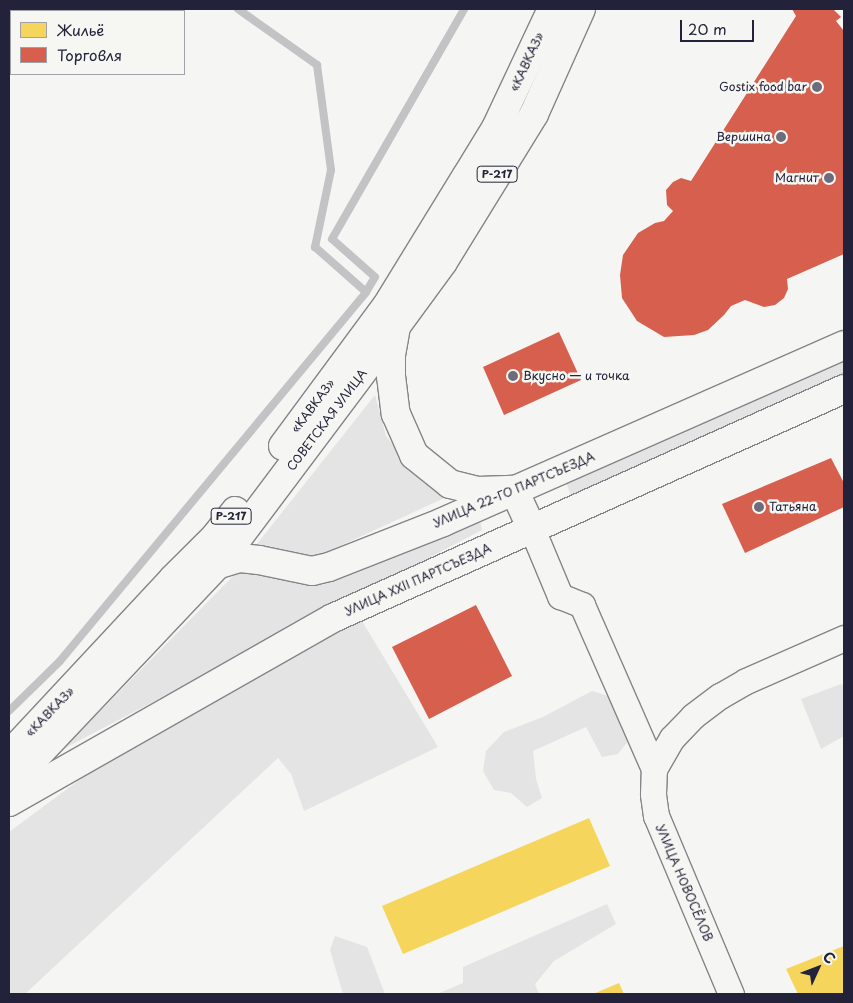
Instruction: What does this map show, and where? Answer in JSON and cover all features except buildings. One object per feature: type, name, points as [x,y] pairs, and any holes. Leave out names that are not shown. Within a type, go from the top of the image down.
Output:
[{"type":"main road","name":"«КАВКАЗ»","points":[[9,755],[173,579],[215,537],[386,307],[496,128],[552,9]]},
{"type":"main road","name":"СОВЕТСКАЯ УЛИЦА","points":[[9,785],[219,563],[443,262],[534,114],[582,9]]},
{"type":"main road","points":[[420,251],[394,328],[391,376],[396,414],[414,455],[450,484],[478,491],[514,490],[532,529]]},
{"type":"main road","name":"УЛИЦА 22-ГО ПАРТСЪЕЗДА","points":[[173,579],[219,563],[240,558],[312,571],[329,567],[443,522],[844,345]]},
{"type":"main road","name":"УЛИЦА XXII ПАРТСЪЕЗДА","points":[[9,802],[334,618],[844,389]]},
{"type":"street","points":[[532,529],[560,596],[582,605],[654,768]]},
{"type":"street","points":[[654,768],[672,738],[693,716],[720,696],[746,682],[844,638]]},
{"type":"street","name":"УЛИЦА НОВОСЁЛОВ","points":[[654,768],[653,794],[656,816],[731,994]]},
{"type":"shaded area","points":[[844,355],[844,375],[571,496],[566,482]]},
{"type":"shaded area","points":[[375,395],[386,436],[416,473],[451,495],[316,557],[257,544]]},
{"type":"shaded area","points":[[480,520],[482,530],[63,749],[237,572],[322,585]]},
{"type":"shaded area","points":[[362,621],[438,747],[304,811],[291,774],[278,758],[25,994],[9,994],[9,832],[124,747],[320,640]]},
{"type":"shaded area","points":[[841,684],[844,686],[844,736],[821,749],[801,699]]},
{"type":"shaded area","points":[[592,691],[615,698],[632,736],[618,754],[602,757],[586,727],[533,751],[536,779],[542,798],[527,807],[511,793],[494,790],[483,771],[486,751],[504,732],[543,717]]},
{"type":"shaded area","points":[[607,904],[616,924],[554,961],[535,984],[539,994],[437,994],[463,983],[463,967]]},
{"type":"shaded area","points":[[335,936],[367,947],[385,994],[343,994],[330,950]]},
{"type":"waterway","points":[[238,9],[317,65],[331,170],[315,247],[366,292]]},
{"type":"waterway","points":[[9,711],[60,661],[366,292],[375,277],[332,239],[464,9]]},
{"type":"place","name":"Gostix food bar","points":[[817,87]]},
{"type":"place","name":"Вершина","points":[[781,137]]},
{"type":"place","name":"Магнит","points":[[829,178]]},
{"type":"place","name":"Вкусно — и точка","points":[[513,376]]},
{"type":"place","name":"Татьяна","points":[[759,507]]}]
